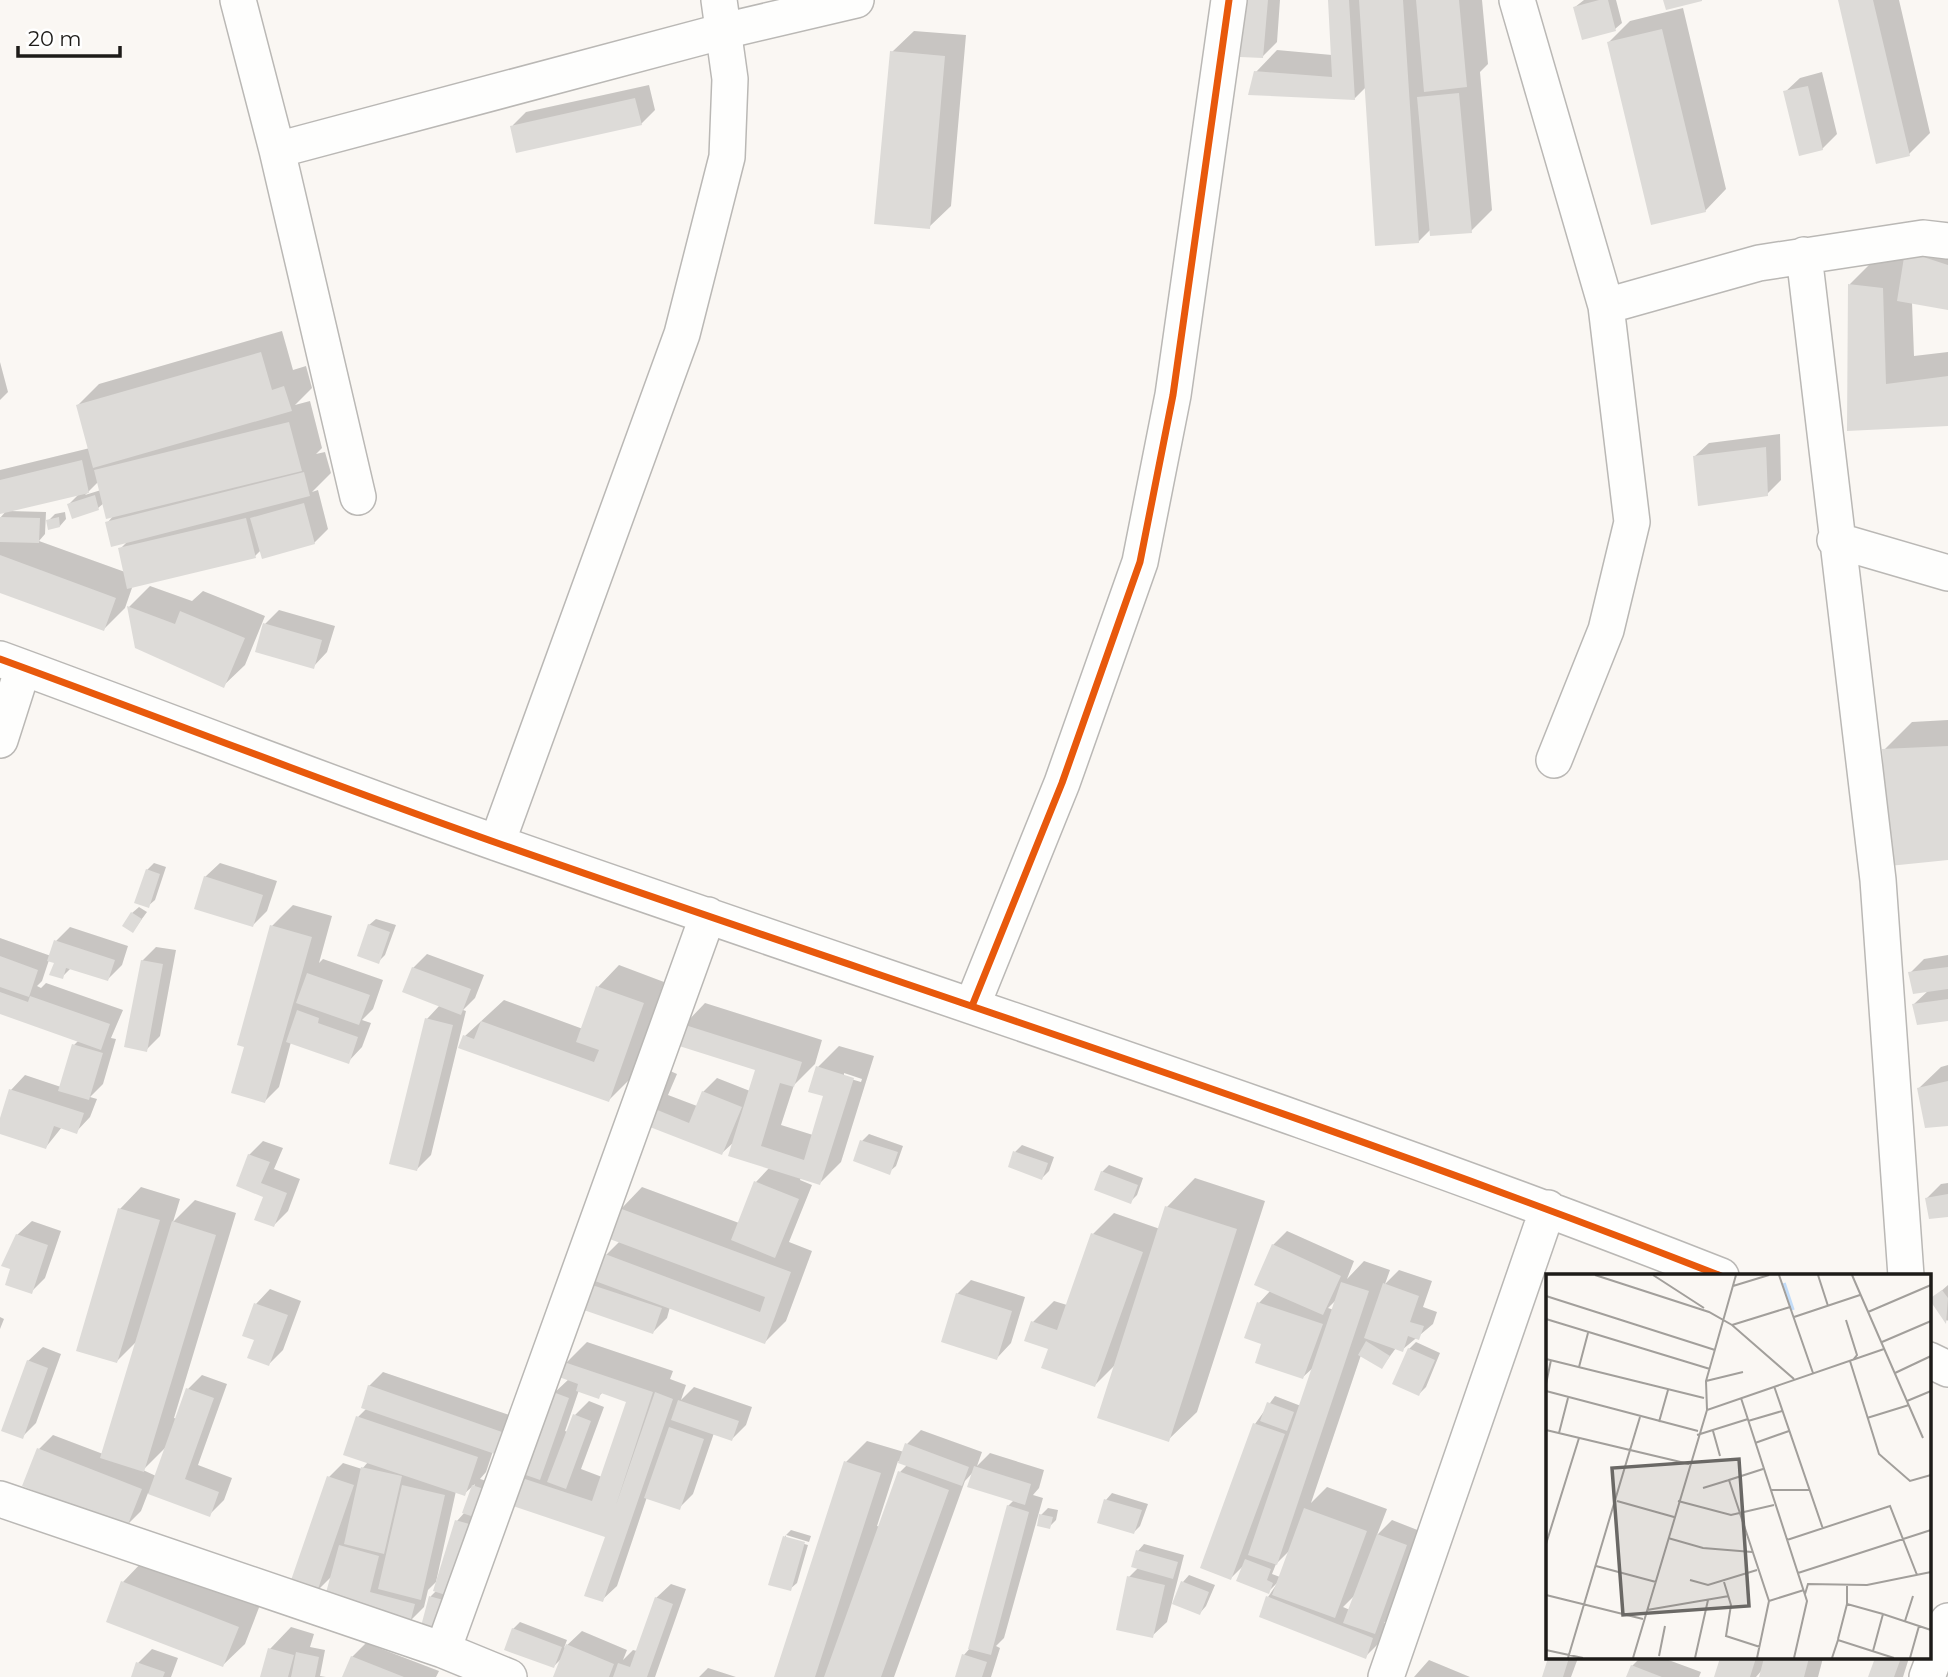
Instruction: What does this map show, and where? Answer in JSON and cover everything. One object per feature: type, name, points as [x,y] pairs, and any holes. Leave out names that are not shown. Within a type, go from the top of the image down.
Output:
[{"type":"street","points":[[238,0],[277,150],[358,497]]},
{"type":"street","points":[[277,150],[722,16],[856,0]]},
{"type":"street","points":[[972,1006],[1062,783],[1140,562],[1173,395],[1229,0]]},
{"type":"street","points":[[1517,0],[1606,306],[1632,523],[1606,630],[1554,760]]},
{"type":"street","points":[[497,843],[682,334],[727,157],[730,79],[722,16]]},
{"type":"street","points":[[1606,306],[1759,262],[1923,238],[1948,241]]},
{"type":"street","points":[[1804,256],[1835,540],[1878,880],[1906,1274]]},
{"type":"street","points":[[1835,540],[1948,573]]},
{"type":"street","points":[[0,740],[11,663],[497,843],[1548,1208],[1716,1274]]},
{"type":"street","points":[[443,1650],[708,915]]},
{"type":"street","points":[[1386,1677],[1548,1208]]},
{"type":"street","points":[[1930,1360],[1948,1369]]},
{"type":"street","points":[[0,1499],[443,1650],[509,1677]]},
{"type":"street","points":[[1927,1677],[1948,1621]]},
{"type":"building","points":[[1245,0],[1268,0],[1263,58],[1240,57]]},
{"type":"building","points":[[1328,0],[1349,0],[1355,100],[1248,95],[1254,71],[1332,77]]},
{"type":"building","points":[[1359,0],[1403,0],[1419,243],[1375,246]]},
{"type":"building","points":[[1416,0],[1459,0],[1467,87],[1424,92]]},
{"type":"building","points":[[1608,0],[1616,31],[1582,40],[1573,7]]},
{"type":"building","points":[[1663,0],[1702,0],[1702,1],[1666,10]]},
{"type":"building","points":[[1838,0],[1873,0],[1910,156],[1876,164]]},
{"type":"building","points":[[1662,29],[1706,212],[1651,225],[1607,42]]},
{"type":"building","points":[[890,51],[945,56],[930,229],[874,224]]},
{"type":"building","points":[[1808,86],[1823,150],[1799,156],[1783,91]]},
{"type":"building","points":[[1459,93],[1472,233],[1430,236],[1417,97]]},
{"type":"building","points":[[635,98],[642,125],[516,153],[510,126]]},
{"type":"building","points":[[1905,251],[1948,265],[1948,310],[1897,301]]},
{"type":"building","points":[[1848,284],[1883,288],[1886,384],[1948,376],[1948,426],[1847,431]]},
{"type":"building","points":[[261,352],[272,390],[284,386],[292,411],[93,468],[76,405]]},
{"type":"building","points":[[289,422],[302,471],[106,519],[94,470]]},
{"type":"building","points":[[1766,447],[1768,496],[1698,506],[1693,456]]},
{"type":"building","points":[[82,460],[89,493],[0,514],[0,480]]},
{"type":"building","points":[[304,472],[310,496],[111,547],[105,522]]},
{"type":"building","points":[[95,495],[99,510],[72,519],[67,504]]},
{"type":"building","points":[[304,503],[315,544],[262,559],[250,518]]},
{"type":"building","points":[[0,517],[40,518],[39,543],[0,542]]},
{"type":"building","points":[[59,517],[60,527],[48,530],[46,520]]},
{"type":"building","points":[[246,518],[256,558],[127,589],[118,548]]},
{"type":"building","points":[[0,555],[116,598],[104,631],[0,593]]},
{"type":"building","points":[[127,606],[175,624],[180,611],[245,638],[224,688],[135,648]]},
{"type":"building","points":[[263,623],[322,640],[314,669],[255,652]]},
{"type":"building","points":[[1948,746],[1948,860],[1889,866],[1882,749]]},
{"type":"building","points":[[146,869],[160,874],[149,908],[134,903]]},
{"type":"building","points":[[204,876],[263,895],[253,927],[194,909]]},
{"type":"building","points":[[131,912],[142,919],[133,933],[122,926]]},
{"type":"building","points":[[368,924],[390,932],[379,964],[357,956]]},
{"type":"building","points":[[270,925],[312,937],[265,1103],[231,1093],[244,1047],[237,1045]]},
{"type":"building","points":[[54,940],[115,960],[108,981],[66,968],[63,979],[49,975],[54,963],[47,961]]},
{"type":"building","points":[[0,956],[38,970],[29,997],[0,987]]},
{"type":"building","points":[[141,960],[163,964],[147,1052],[124,1047]]},
{"type":"building","points":[[412,967],[471,989],[461,1015],[402,992]]},
{"type":"building","points":[[1948,967],[1948,989],[1913,994],[1908,972]]},
{"type":"building","points":[[307,973],[370,995],[359,1025],[296,1003]]},
{"type":"building","points":[[596,986],[644,1003],[609,1102],[458,1048],[463,1035],[474,1039],[481,1021],[594,1062],[599,1050],[576,1042]]},
{"type":"building","points":[[0,992],[28,1002],[30,996],[110,1024],[101,1050],[0,1014]]},
{"type":"building","points":[[1948,999],[1948,1021],[1917,1025],[1912,1004]]},
{"type":"building","points":[[297,1010],[319,1018],[318,1023],[358,1037],[349,1064],[286,1042]]},
{"type":"building","points":[[425,1018],[453,1025],[417,1171],[389,1164]]},
{"type":"building","points":[[682,1024],[802,1062],[794,1087],[780,1083],[761,1146],[804,1160],[823,1096],[808,1092],[816,1066],[854,1078],[820,1185],[728,1156],[755,1070],[676,1045]]},
{"type":"building","points":[[72,1044],[103,1053],[89,1100],[58,1091]]},
{"type":"building","points":[[1948,1081],[1948,1126],[1925,1128],[1917,1088]]},
{"type":"building","points":[[9,1089],[84,1113],[77,1134],[54,1126],[46,1149],[0,1134],[0,1118]]},
{"type":"building","points":[[702,1091],[742,1107],[722,1155],[637,1122],[655,1109],[689,1123]]},
{"type":"building","points":[[860,1140],[898,1152],[890,1175],[853,1161]]},
{"type":"building","points":[[1013,1151],[1048,1163],[1042,1180],[1008,1167]]},
{"type":"building","points":[[248,1154],[270,1162],[261,1183],[287,1193],[274,1227],[254,1220],[263,1197],[236,1186]]},
{"type":"building","points":[[1101,1171],[1138,1185],[1131,1204],[1094,1190]]},
{"type":"building","points":[[754,1181],[799,1199],[775,1258],[731,1240]]},
{"type":"building","points":[[1948,1194],[1948,1217],[1929,1219],[1925,1198]]},
{"type":"building","points":[[1165,1206],[1237,1229],[1169,1442],[1097,1418]]},
{"type":"building","points":[[118,1208],[160,1220],[117,1363],[76,1351]]},
{"type":"building","points":[[619,1208],[791,1272],[765,1344],[595,1281],[605,1254],[760,1312],[765,1297],[607,1238]]},
{"type":"building","points":[[172,1221],[216,1235],[144,1472],[100,1458]]},
{"type":"building","points":[[1091,1233],[1143,1252],[1095,1387],[1041,1368],[1048,1349],[1024,1341],[1031,1321],[1057,1330]]},
{"type":"building","points":[[16,1234],[48,1245],[32,1294],[5,1285],[10,1269],[1,1266]]},
{"type":"building","points":[[1272,1244],[1341,1276],[1323,1315],[1254,1285]]},
{"type":"building","points":[[1341,1282],[1369,1291],[1277,1565],[1248,1555]]},
{"type":"building","points":[[586,1283],[662,1308],[653,1334],[578,1308]]},
{"type":"building","points":[[1383,1283],[1419,1296],[1410,1322],[1424,1326],[1419,1340],[1408,1336],[1403,1352],[1364,1338]]},
{"type":"building","points":[[1942,1290],[1948,1298],[1946,1324],[1930,1300]]},
{"type":"building","points":[[956,1293],[1012,1311],[997,1360],[941,1342]]},
{"type":"building","points":[[1257,1302],[1323,1324],[1303,1379],[1255,1363],[1261,1344],[1244,1338]]},
{"type":"building","points":[[254,1303],[288,1315],[269,1366],[247,1358],[254,1340],[242,1336]]},
{"type":"building","points":[[1366,1341],[1390,1356],[1382,1369],[1358,1355]]},
{"type":"building","points":[[1408,1348],[1435,1360],[1419,1396],[1392,1384]]},
{"type":"building","points":[[27,1360],[48,1368],[23,1439],[1,1431]]},
{"type":"building","points":[[564,1362],[653,1392],[616,1505],[655,1392],[673,1399],[603,1602],[584,1596],[605,1537],[510,1505],[519,1477],[592,1501],[626,1402],[601,1393],[599,1399],[576,1391],[578,1384],[559,1377]]},
{"type":"building","points":[[368,1385],[502,1432],[495,1454],[361,1408]]},
{"type":"building","points":[[186,1388],[214,1398],[185,1479],[219,1492],[210,1517],[148,1494]]},
{"type":"building","points":[[553,1392],[569,1398],[540,1480],[523,1474]]},
{"type":"building","points":[[678,1400],[739,1421],[732,1441],[671,1420]]},
{"type":"building","points":[[1267,1402],[1294,1412],[1287,1431],[1260,1421]]},
{"type":"building","points":[[573,1414],[591,1421],[566,1489],[547,1482]]},
{"type":"building","points":[[356,1416],[478,1457],[465,1496],[343,1455]]},
{"type":"building","points":[[1253,1423],[1285,1434],[1231,1580],[1200,1568]]},
{"type":"building","points":[[669,1427],[704,1439],[680,1510],[644,1498]]},
{"type":"building","points":[[905,1443],[969,1467],[962,1486],[898,1463]]},
{"type":"building","points":[[37,1448],[142,1489],[127,1527],[22,1486]]},
{"type":"building","points":[[844,1461],[881,1473],[815,1677],[774,1677]]},
{"type":"building","points":[[974,1466],[1031,1484],[1025,1505],[967,1487]]},
{"type":"building","points":[[361,1467],[402,1476],[384,1554],[344,1544]]},
{"type":"building","points":[[898,1471],[949,1490],[881,1677],[824,1677]]},
{"type":"building","points":[[327,1476],[354,1485],[316,1595],[289,1586]]},
{"type":"building","points":[[402,1485],[445,1495],[421,1600],[378,1589]]},
{"type":"building","points":[[472,1485],[487,1490],[477,1518],[462,1513]]},
{"type":"building","points":[[1104,1499],[1142,1510],[1134,1534],[1097,1523]]},
{"type":"building","points":[[1007,1505],[1029,1512],[991,1655],[968,1649]]},
{"type":"building","points":[[1304,1508],[1367,1531],[1335,1618],[1272,1595]]},
{"type":"building","points":[[1039,1514],[1053,1517],[1050,1529],[1037,1526]]},
{"type":"building","points":[[455,1520],[473,1525],[452,1597],[433,1591]]},
{"type":"building","points":[[1377,1534],[1407,1545],[1375,1634],[1343,1623]]},
{"type":"building","points":[[783,1536],[805,1542],[791,1591],[768,1585]]},
{"type":"building","points":[[339,1545],[379,1556],[370,1592],[415,1604],[410,1623],[324,1600]]},
{"type":"building","points":[[1136,1550],[1178,1562],[1173,1579],[1131,1567]]},
{"type":"building","points":[[1245,1559],[1271,1569],[1267,1580],[1273,1583],[1269,1594],[1236,1581]]},
{"type":"building","points":[[1127,1576],[1165,1585],[1153,1638],[1116,1630]]},
{"type":"building","points":[[121,1581],[239,1627],[223,1667],[106,1622]]},
{"type":"building","points":[[1181,1581],[1209,1592],[1200,1615],[1172,1604]]},
{"type":"building","points":[[429,1596],[447,1601],[438,1635],[420,1630]]},
{"type":"building","points":[[1266,1596],[1373,1638],[1366,1659],[1259,1617]]},
{"type":"building","points":[[655,1597],[673,1604],[647,1677],[613,1677],[618,1663],[630,1667]]},
{"type":"building","points":[[512,1628],[562,1647],[554,1668],[504,1650]]},
{"type":"building","points":[[566,1644],[614,1664],[609,1677],[553,1677]]},
{"type":"building","points":[[268,1648],[294,1655],[288,1677],[260,1677]]},
{"type":"building","points":[[296,1652],[319,1657],[315,1677],[291,1677]]},
{"type":"building","points":[[962,1654],[987,1662],[982,1677],[955,1677]]},
{"type":"building","points":[[351,1656],[404,1677],[342,1677]]},
{"type":"building","points":[[1547,1660],[1568,1660],[1563,1677],[1542,1677]]},
{"type":"building","points":[[1719,1660],[1755,1660],[1750,1677],[1714,1677]]},
{"type":"building","points":[[1763,1660],[1808,1660],[1804,1677],[1759,1677]]},
{"type":"building","points":[[1874,1660],[1900,1660],[1894,1677],[1868,1677]]},
{"type":"building","points":[[136,1662],[165,1672],[163,1677],[131,1677]]},
{"type":"building","points":[[1631,1665],[1662,1677],[1626,1677]]},
{"type":"cycle path","points":[[972,1006],[1062,783],[1140,562],[1173,395],[1229,0]]},
{"type":"cycle path","points":[[0,659],[437,822],[1418,1162],[1716,1274]]}]
